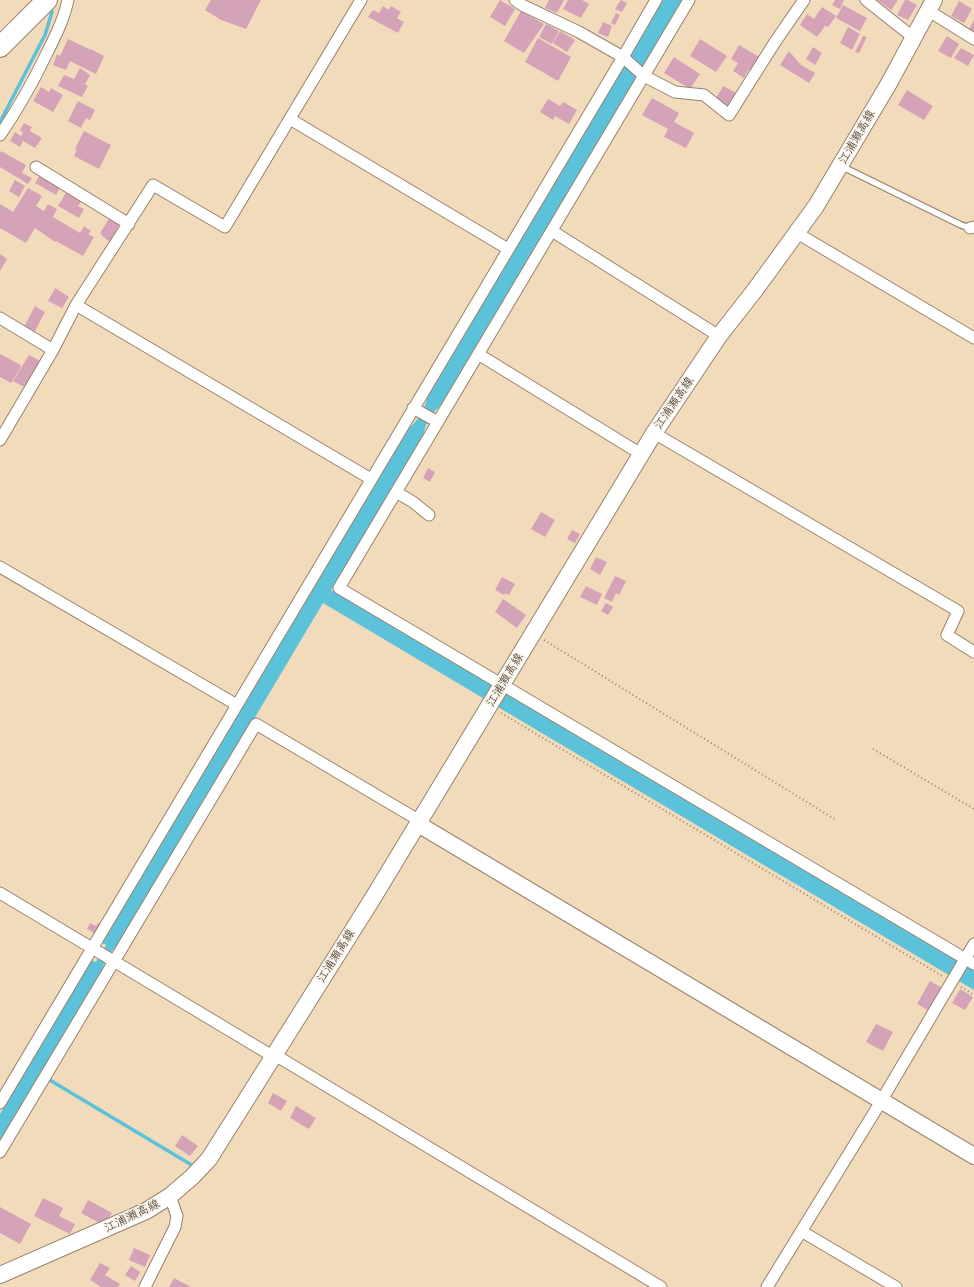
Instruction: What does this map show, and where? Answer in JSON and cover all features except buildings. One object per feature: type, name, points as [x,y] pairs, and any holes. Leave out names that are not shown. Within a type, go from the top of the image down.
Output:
[{"type":"highway","points":[[0,47],[44,3]]},
{"type":"main road","name":"江浦瀬高線","points":[[0,1275],[146,1211],[170,1196],[192,1177],[209,1158],[419,823],[493,708],[501,686],[654,433],[718,336],[816,206],[914,38],[931,6]]},
{"type":"main road","points":[[419,823],[974,1156]]},
{"type":"street","points":[[0,135],[15,113],[35,78],[66,12],[68,0]]},
{"type":"street","points":[[0,440],[53,350],[76,305],[153,185],[225,227],[361,0]]},
{"type":"street","points":[[515,0],[522,5],[579,32],[622,57],[644,76],[675,92],[704,95],[729,115],[775,42],[804,0]]},
{"type":"street","points":[[656,0],[508,249],[426,415],[396,492],[339,588],[501,686],[967,962]]},
{"type":"street","points":[[0,1103],[95,951],[237,704],[371,479],[478,354],[689,0]]},
{"type":"street","points":[[866,0],[914,38]]},
{"type":"street","points":[[931,6],[974,39]]},
{"type":"street","points":[[290,119],[508,249]]},
{"type":"street","points":[[36,167],[128,224]]},
{"type":"street","points":[[552,231],[718,336]]},
{"type":"street","points":[[797,233],[974,338]]},
{"type":"street","points":[[76,305],[371,479]]},
{"type":"street","points":[[0,318],[53,350]]},
{"type":"street","points":[[478,354],[641,454]]},
{"type":"street","points":[[654,433],[958,611],[947,635],[974,652]]},
{"type":"street","points":[[396,492],[413,502],[429,515]]},
{"type":"street","points":[[0,567],[237,704]]},
{"type":"street","points":[[0,1152],[112,961],[256,724],[419,823]]},
{"type":"street","points":[[0,893],[661,1287]]},
{"type":"street","points":[[767,1287],[953,980],[967,962],[974,944]]},
{"type":"street","points":[[145,1287],[175,1227],[177,1216],[170,1196]]},
{"type":"street","points":[[801,1231],[896,1287]]},
{"type":"lane","points":[[840,166],[961,225],[972,228]]},
{"type":"path","points":[[540,638],[836,820]]},
{"type":"path","points":[[493,708],[953,980],[974,995]]},
{"type":"path","points":[[873,749],[974,809]]},
{"type":"water","points":[[663,0],[682,0],[441,405],[432,414],[426,425],[423,435],[425,437],[424,439],[421,438],[331,590],[974,971],[974,990],[323,603],[116,951],[113,949],[103,966],[106,968],[0,1144],[0,1114],[91,960],[96,962],[106,945],[101,942],[104,940],[409,428],[421,414],[427,398]]},
{"type":"waterway","points":[[0,122],[45,35],[52,12],[50,6]]},
{"type":"waterway","points":[[48,1079],[190,1164]]}]
